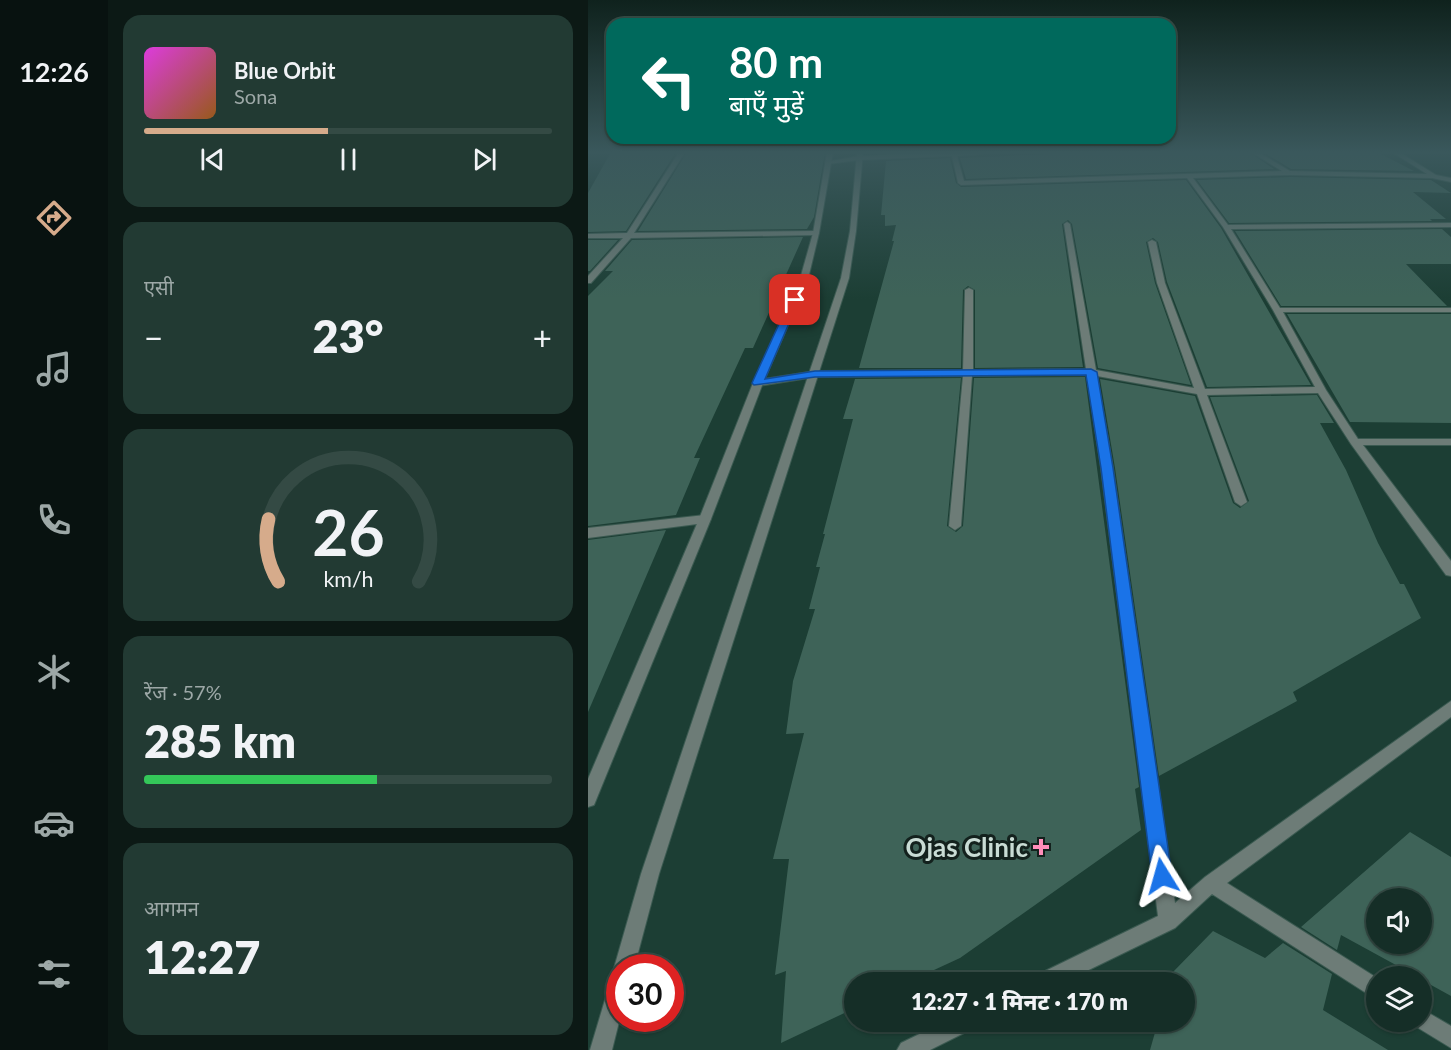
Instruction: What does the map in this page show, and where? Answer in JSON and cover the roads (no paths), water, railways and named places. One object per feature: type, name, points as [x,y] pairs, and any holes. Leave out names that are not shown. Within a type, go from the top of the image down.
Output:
[{"type":"street","points":[[588,280],[630,234],[651,201]]},
{"type":"street","points":[[588,800],[705,519],[758,383],[804,279],[821,201]]},
{"type":"street","points":[[628,954],[654,862],[815,374],[844,278],[853,231],[855,201]]},
{"type":"street","points":[[1207,201],[1277,310],[1321,390],[1355,442],[1451,571]]},
{"type":"street","points":[[1067,224],[1107,468],[1168,921]]},
{"type":"street","points":[[1226,227],[1451,225]]},
{"type":"street","points":[[588,236],[816,233]]},
{"type":"street","points":[[1152,242],[1161,283],[1241,502]]},
{"type":"street","points":[[955,526],[968,373],[969,291]]},
{"type":"street","points":[[1277,310],[1451,310]]},
{"type":"street","points":[[758,383],[815,374],[1091,372],[1202,392],[1321,390]]},
{"type":"street","points":[[1355,442],[1451,442]]},
{"type":"street","points":[[588,532],[705,519]]},
{"type":"street","points":[[1064,972],[1168,921],[1210,884],[1451,708]]},
{"type":"street","points":[[1210,884],[1366,983]]},
{"type":"street","points":[[1432,1026],[1451,1038]]},
{"type":"street","points":[[601,1050],[606,1032]]},
{"type":"street","points":[[908,1050],[945,1032]]},
{"type":"place","name":"Ojas Clinic","points":[[1041,847]]}]
